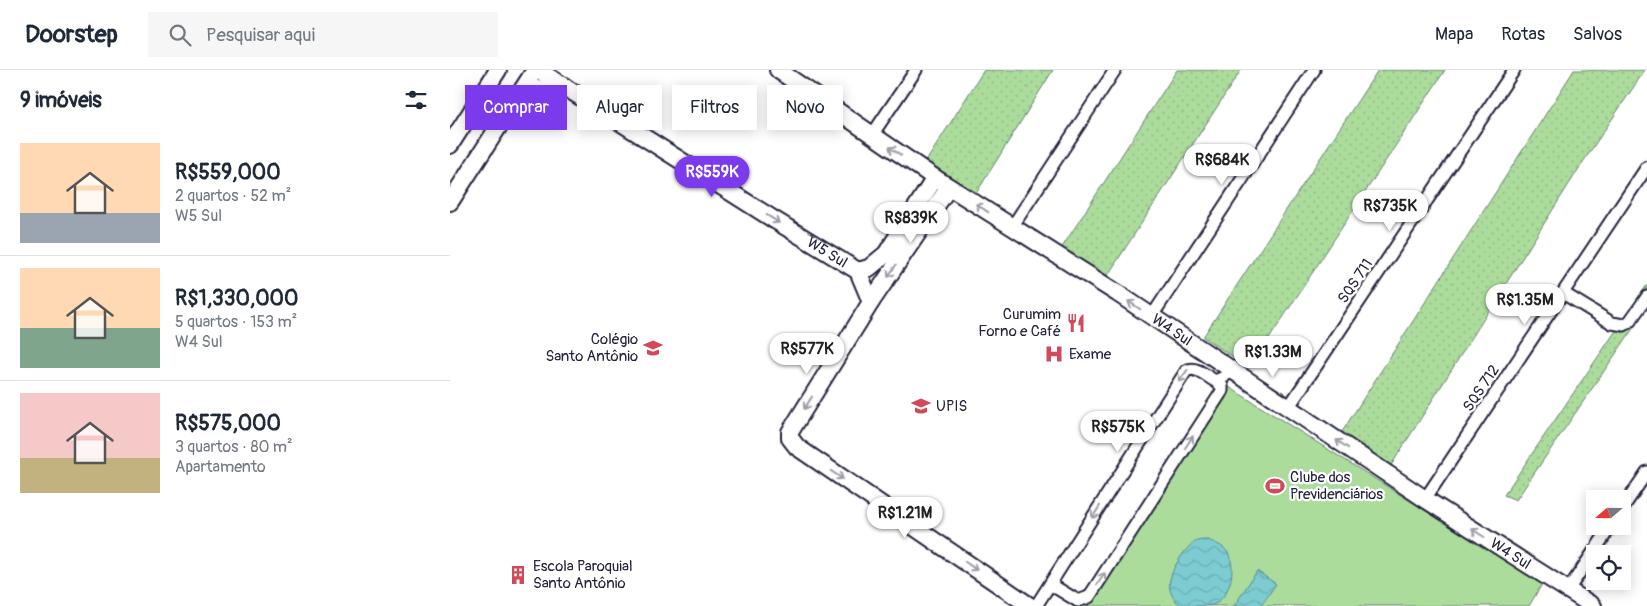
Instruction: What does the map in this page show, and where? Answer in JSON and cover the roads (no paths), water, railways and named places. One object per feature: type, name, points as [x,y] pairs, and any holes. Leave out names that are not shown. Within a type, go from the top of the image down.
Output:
[{"type":"main road","points":[[450,145],[498,70]]},
{"type":"main road","points":[[527,85],[537,70]]},
{"type":"main road","name":"W5 Sul","points":[[537,70],[562,85]]},
{"type":"main road","name":"W4 Sul","points":[[778,70],[942,182],[1152,316],[1425,499],[1593,606]]},
{"type":"main road","name":"W5 Sul","points":[[567,88],[858,271],[871,302]]},
{"type":"main road","points":[[450,202],[497,130]]},
{"type":"main road","points":[[858,271],[869,268],[886,254],[942,182]]},
{"type":"main road","points":[[942,182],[871,302],[790,432],[792,443],[1030,606]]},
{"type":"street","points":[[872,135],[915,70]]},
{"type":"street","points":[[1012,228],[1115,70]]},
{"type":"street","points":[[1152,316],[1314,70]]},
{"type":"street","name":"SQS 711","points":[[1288,408],[1514,70]]},
{"type":"street","name":"SQS 712","points":[[1425,499],[1647,167]]},
{"type":"street","points":[[1563,293],[1612,323],[1624,325],[1630,321],[1647,297]]},
{"type":"street","points":[[1036,606],[1050,584],[1186,371],[1194,368],[1222,386],[1222,391],[1089,597],[1078,601],[1050,584]]},
{"type":"street","points":[[1215,381],[1224,376],[1230,368]]},
{"type":"street","points":[[1631,496],[1647,472]]},
{"type":"street","points":[[1568,590],[1605,535]]},
{"type":"water","points":[[1208,540],[1224,548],[1231,559],[1232,574],[1228,589],[1224,596],[1213,605],[1181,606],[1175,600],[1170,589],[1173,571],[1180,558],[1190,546],[1197,541]]},
{"type":"water","points":[[1257,571],[1276,584],[1261,606],[1234,606]]},
{"type":"place","name":"Curumim Forno e Café","points":[[1076,323]]},
{"type":"place","name":"Colégio Santo Antônio","points":[[653,348]]},
{"type":"place","name":"Exame","points":[[1054,354]]},
{"type":"place","name":"UPIS","points":[[921,406]]},
{"type":"place","name":"Clube dos Previdenciários","points":[[1275,486]]},
{"type":"place","name":"Escola Paroquial Santo Antônio","points":[[518,575]]}]
